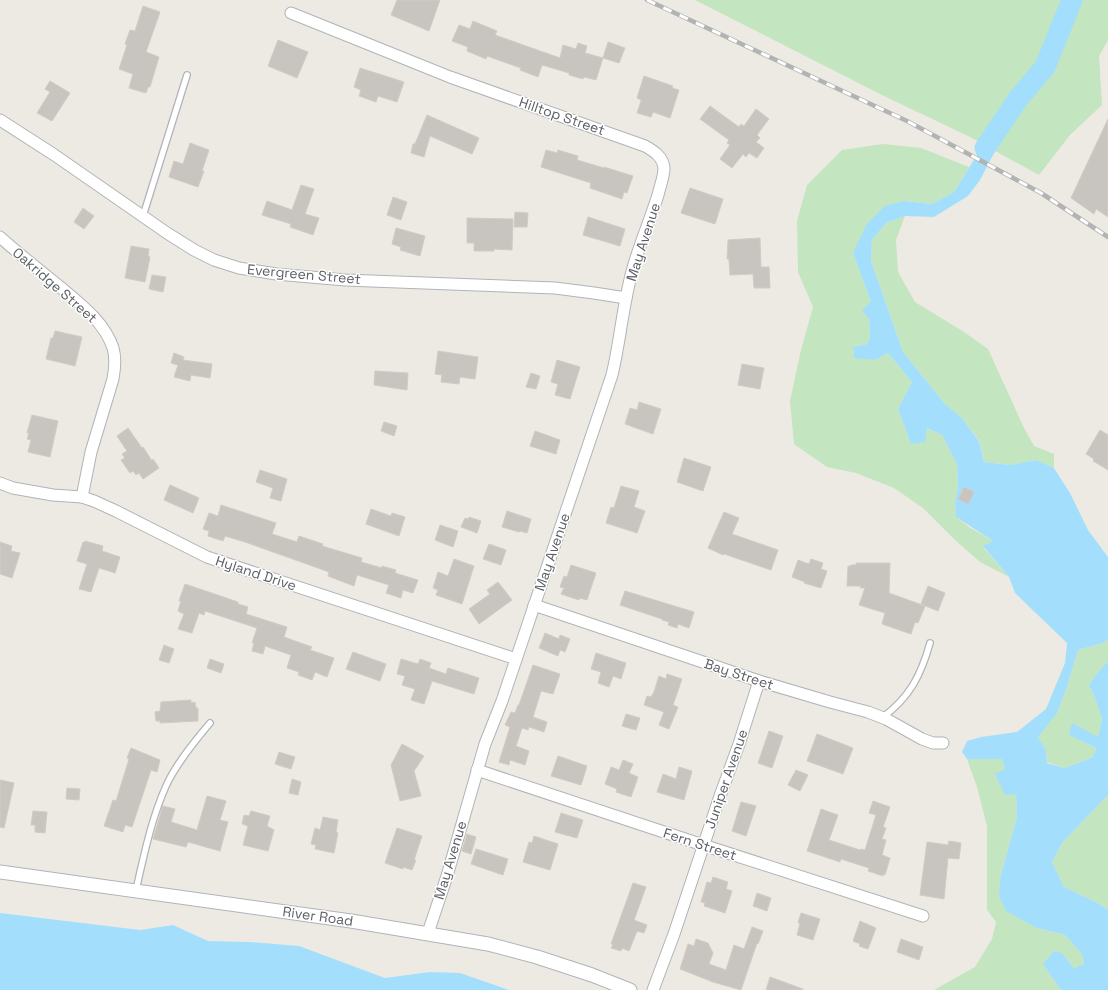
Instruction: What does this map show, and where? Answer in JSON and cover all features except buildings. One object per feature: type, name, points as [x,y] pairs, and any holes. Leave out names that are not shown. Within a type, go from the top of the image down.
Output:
[{"type":"street","name":"Hilltop Street","points":[[291,13],[450,77],[645,146],[658,155],[663,162],[664,169]]},
{"type":"street","name":"Evergreen Street","points":[[0,120],[187,245],[214,260],[256,272],[345,280],[555,288],[594,292],[626,298]]},
{"type":"street","name":"May Avenue","points":[[428,933],[477,770],[612,375],[618,349],[626,298],[635,262],[663,178],[664,169]]},
{"type":"street","name":"Oakridge Street","points":[[0,236],[84,307],[99,322],[113,349],[115,357],[113,379],[91,452],[82,498]]},
{"type":"street","name":"Hyland Drive","points":[[0,484],[13,488],[52,495],[82,498],[116,511],[207,557],[516,659]]},
{"type":"street","name":"Bay Street","points":[[534,605],[759,681],[883,717],[922,739],[933,743],[943,743]]},
{"type":"street","name":"Juniper Avenue","points":[[653,990],[674,934],[759,681]]},
{"type":"street","name":"Fern Street","points":[[477,770],[923,916]]},
{"type":"street","name":"River Road","points":[[0,872],[344,920],[488,944],[537,957],[592,975],[630,990]]},
{"type":"lane","points":[[143,216],[187,75]]},
{"type":"lane","points":[[883,717],[894,709],[910,691],[923,666],[930,643]]},
{"type":"lane","points":[[136,891],[148,835],[166,785],[186,753],[210,723]]},
{"type":"green space","points":[[695,0],[1108,0],[1108,40],[1099,56],[1102,105],[1070,135],[1039,175],[970,137],[884,96]]},
{"type":"green space","points":[[883,144],[921,148],[969,167],[954,192],[932,204],[905,201],[853,253],[871,302],[869,319],[870,337],[867,344],[853,347],[854,357],[875,360],[888,353],[912,382],[898,409],[911,444],[926,428],[942,435],[957,464],[958,486],[955,503],[956,517],[969,527],[993,541],[983,547],[1009,577],[980,562],[923,508],[894,488],[856,473],[827,467],[794,444],[790,401],[801,350],[813,307],[798,272],[797,221],[807,185],[842,150]]},
{"type":"green space","points":[[905,216],[896,240],[898,272],[915,302],[964,332],[988,349],[1024,428],[1034,446],[1054,454],[1054,468],[1036,460],[1010,465],[984,462],[979,440],[962,418],[945,404],[903,352],[871,261],[872,240],[886,223]]},
{"type":"green space","points":[[1108,640],[1108,661],[1094,677],[1089,686],[1094,695],[1102,719],[1098,737],[1069,735],[1096,748],[1093,757],[1065,768],[1047,762],[1046,750],[1038,737],[1057,712],[1068,684],[1078,650],[1100,644]]},
{"type":"green space","points":[[1002,758],[1005,769],[995,775],[1016,793],[1017,818],[1001,874],[1037,928],[1065,935],[1082,954],[1084,964],[1074,968],[1062,953],[1043,964],[1061,990],[934,990],[975,967],[992,939],[996,922],[987,910],[987,826],[977,787],[967,759]]},
{"type":"green space","points":[[1108,795],[1108,910],[1098,903],[1064,887],[1052,862],[1062,843]]},
{"type":"water","points":[[1010,115],[1004,134],[980,180],[968,196],[934,217],[905,216],[886,223],[872,240],[871,261],[903,352],[945,404],[962,418],[979,441],[984,462],[1010,465],[1036,460],[1054,468],[1070,493],[1088,530],[1108,557],[1108,640],[1100,644],[1078,650],[1068,684],[1057,713],[1038,737],[1046,750],[1047,763],[1065,768],[1093,757],[1096,748],[1069,735],[1072,723],[1098,737],[1102,719],[1094,695],[1089,686],[1094,677],[1108,661],[1108,795],[1062,843],[1052,862],[1064,887],[1098,903],[1108,910],[1108,990],[1061,990],[1043,964],[1054,951],[1062,953],[1074,968],[1084,964],[1082,954],[1065,935],[1037,928],[1006,911],[999,896],[1001,874],[1017,818],[1016,794],[1005,795],[995,774],[1005,769],[1002,759],[967,759],[962,752],[967,741],[981,737],[1017,732],[1046,709],[1065,663],[1067,643],[1015,593],[1009,577],[983,546],[993,541],[956,517],[955,503],[958,486],[957,464],[942,435],[927,428],[925,442],[911,444],[898,409],[912,382],[888,353],[875,360],[854,358],[853,347],[867,344],[870,337],[869,319],[862,310],[871,302],[853,253],[867,224],[885,206],[905,201],[932,204],[954,192],[988,137]]},
{"type":"water","points":[[0,913],[140,930],[173,925],[208,941],[250,942],[299,946],[385,978],[430,972],[460,973],[509,990],[0,990]]},
{"type":"waterway","points":[[985,148],[1018,99],[1045,67],[1072,0]]},
{"type":"railway","points":[[647,0],[907,121],[1041,193],[1108,237]]}]
